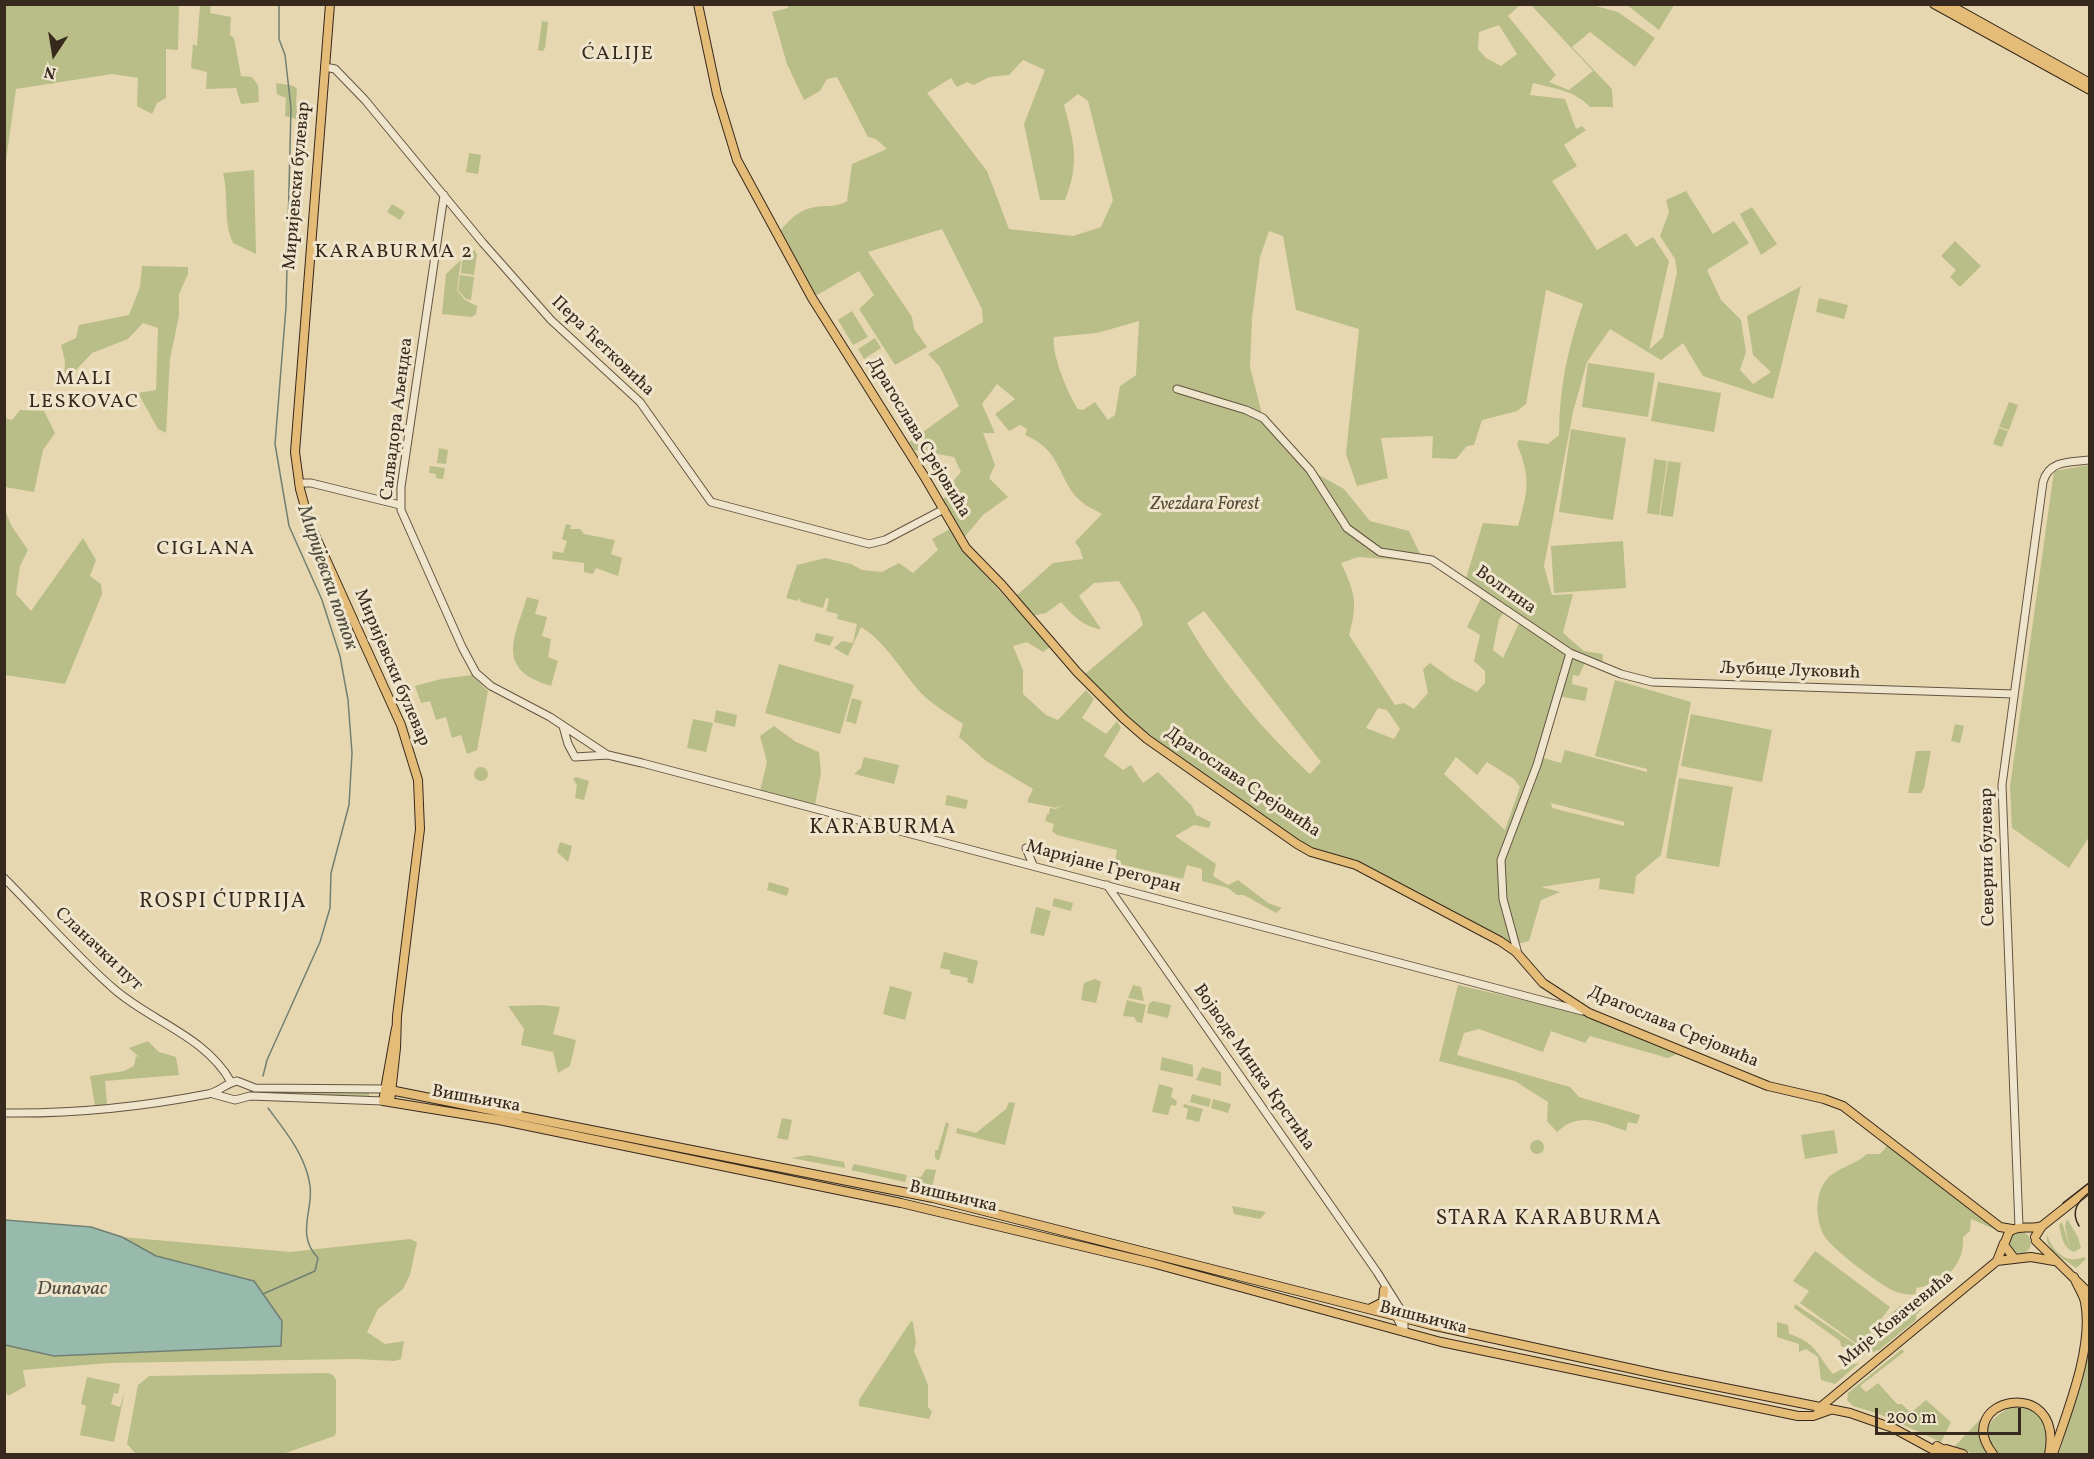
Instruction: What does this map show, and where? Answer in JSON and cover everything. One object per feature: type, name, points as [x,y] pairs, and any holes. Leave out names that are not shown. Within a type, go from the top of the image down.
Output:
[{"type":"main road","name":"Миријевски булевар","points":[[330,4],[296,423],[299,483],[313,531],[401,726],[418,780],[420,829],[387,1101]]},
{"type":"main road","name":"Драгослава Срејовића","points":[[698,4],[717,94],[737,160],[812,298],[968,551],[1005,588],[1081,676],[1139,732],[1301,847],[1356,865],[1425,900],[1518,954],[1543,983],[1589,1013],[1768,1086],[1824,1098],[1843,1106],[2000,1227],[2015,1228]]},
{"type":"main road","points":[[1934,4],[2090,90]]},
{"type":"main road","points":[[1948,4],[2090,83]]},
{"type":"main road","name":"Вишњичка","points":[[388,1089],[933,1198],[1395,1316],[1647,1372],[1850,1413],[1881,1422],[1940,1451]]},
{"type":"main road","name":"Вишњичка","points":[[387,1101],[499,1120],[901,1203],[1152,1263],[1404,1332],[1648,1386],[1808,1416]]},
{"type":"main road","points":[[2014,1258],[2007,1252],[2004,1241],[2015,1228],[2028,1229],[2042,1226],[2090,1188]]},
{"type":"main road","points":[[2027,1257],[2034,1251],[2042,1226]]},
{"type":"main road","name":"Драгослава Срејовића","points":[[2000,1227],[2004,1241]]},
{"type":"main road","points":[[2028,1229],[2055,1261],[2090,1294]]},
{"type":"main road","name":"Мије Ковачевића","points":[[1808,1416],[1996,1260],[2004,1241]]},
{"type":"main road","points":[[1996,1260],[2027,1257],[2055,1261]]},
{"type":"main road","points":[[2074,1277],[2084,1296],[2087,1318]]},
{"type":"main road","points":[[1370,1309],[1383,1302],[1384,1290]]},
{"type":"main road","points":[[2051,1455],[2055,1433],[2080,1365],[2090,1306]]},
{"type":"main road","points":[[1840,1389],[1838,1400],[1850,1413]]},
{"type":"main road","points":[[1993,1455],[1984,1438],[1984,1425],[1989,1415],[2002,1404],[2020,1402],[2035,1407],[2055,1433]]},
{"type":"main road","points":[[1808,1416],[1834,1410]]},
{"type":"main road","points":[[1940,1451],[1952,1455]]},
{"type":"main road","points":[[1940,1451],[1963,1455]]},
{"type":"street","name":"Пера Ћетковића","points":[[325,67],[335,69],[350,84],[551,320],[640,402],[711,502],[866,544],[882,541],[944,509]]},
{"type":"street","name":"Салвадора Аљендеа","points":[[444,194],[400,505],[462,647],[476,673],[490,686],[563,726]]},
{"type":"street","name":"Волгина","points":[[1177,389],[1259,415],[1311,470],[1339,518],[1352,533],[1385,554],[1423,558],[1438,563],[1570,653]]},
{"type":"street","name":"Северни булевар","points":[[2015,1228],[2002,788],[2044,475],[2053,466],[2090,460]]},
{"type":"street","points":[[299,483],[311,483],[400,505]]},
{"type":"street","points":[[1518,954],[1503,899],[1501,860],[1537,765],[1570,653]]},
{"type":"street","name":"Љубице Луковић","points":[[1570,653],[1621,674],[1652,682],[2014,694]]},
{"type":"street","points":[[563,726],[564,740],[575,756],[588,756],[591,751],[590,743]]},
{"type":"street","name":"Маријане Грегоран","points":[[563,726],[608,755]]},
{"type":"street","points":[[564,740],[580,736]]},
{"type":"street","name":"Маријане Грегоран","points":[[588,756],[608,755],[1589,1013]]},
{"type":"street","points":[[1026,848],[1033,865]]},
{"type":"street","name":"Сланачки пут","points":[[4,878],[97,974],[140,1008],[189,1037],[223,1070],[229,1084]]},
{"type":"street","name":"Војводе Мицка Крстића","points":[[1107,885],[1373,1268],[1405,1318]]},
{"type":"street","name":"Вишњичка","points":[[210,1094],[237,1081],[251,1088],[269,1089],[388,1089]]},
{"type":"street","points":[[229,1084],[226,1091],[230,1098]]},
{"type":"street","points":[[241,1099],[245,1092],[244,1084]]},
{"type":"street","name":"Вишњичка","points":[[4,1113],[90,1111],[210,1094],[241,1099],[250,1096],[387,1101]]},
{"type":"street","name":"Војводе Мицка Крстића","points":[[1373,1268],[1404,1332]]},
{"type":"street","points":[[1404,1332],[1405,1318]]},
{"type":"green space","points":[[5,4],[179,5],[178,50],[166,49],[166,98],[157,103],[152,114],[137,106],[138,78],[112,74],[16,89],[5,168]]},
{"type":"green space","name":"Zvezdara Forest","points":[[787,4],[1520,5],[1508,16],[1556,75],[1549,82],[1569,90],[1593,71],[1531,5],[1592,5],[1618,12],[1655,38],[1635,67],[1590,32],[1572,47],[1612,89],[1613,107],[1590,107],[1571,94],[1533,83],[1530,95],[1565,99],[1576,129],[1582,126],[1586,130],[1564,145],[1577,166],[1552,181],[1597,250],[1626,233],[1636,247],[1653,237],[1669,261],[1649,350],[1663,337],[1677,272],[1675,259],[1660,236],[1669,212],[1666,200],[1686,191],[1713,234],[1734,221],[1749,243],[1707,270],[1721,300],[1741,320],[1746,352],[1740,370],[1753,384],[1771,372],[1753,355],[1747,316],[1801,286],[1773,399],[1703,376],[1683,343],[1661,360],[1610,329],[1587,362],[1573,412],[1544,566],[1552,595],[1573,594],[1563,633],[1584,651],[1603,654],[1602,667],[1586,660],[1579,676],[1573,675],[1572,684],[1588,688],[1585,701],[1558,696],[1540,757],[1561,763],[1565,750],[1647,772],[1647,769],[1595,756],[1615,680],[1691,702],[1661,855],[1636,876],[1634,894],[1599,889],[1600,878],[1541,887],[1560,892],[1541,900],[1529,941],[1510,946],[1420,896],[1301,843],[1145,735],[1084,675],[1143,625],[1139,612],[1119,581],[1094,583],[1079,596],[1101,629],[1084,623],[1061,602],[1046,613],[1031,616],[1016,596],[1053,563],[1083,559],[1075,542],[1102,514],[1084,504],[1074,494],[1047,449],[1025,435],[1027,429],[1020,425],[1009,431],[995,414],[1015,399],[997,384],[982,404],[995,433],[983,433],[995,465],[989,478],[1008,497],[983,515],[963,539],[942,500],[955,490],[954,480],[961,472],[954,457],[914,450],[909,442],[959,406],[940,367],[928,354],[983,322],[982,309],[942,229],[868,252],[912,317],[914,329],[927,347],[895,365],[859,309],[874,295],[859,271],[812,298],[777,235],[789,221],[803,211],[815,207],[839,205],[847,201],[852,164],[887,149],[876,139],[868,137],[837,77],[827,79],[820,91],[804,100],[787,64],[772,12],[788,8]],"holes":[[[1499,25],[1517,54],[1501,66],[1486,58],[1478,49],[1479,32]],[[1023,60],[1045,70],[1024,124],[1040,200],[1065,200],[1073,175],[1074,152],[1064,105],[1078,94],[1088,101],[1113,200],[1101,227],[1073,236],[1009,229],[987,171],[927,93],[951,78],[957,87],[967,82],[974,85],[989,77],[1009,75]],[[1269,231],[1283,236],[1296,310],[1359,329],[1346,454],[1357,486],[1388,478],[1381,438],[1433,436],[1432,458],[1456,459],[1467,446],[1474,445],[1482,420],[1517,411],[1526,404],[1546,290],[1544,289],[1583,304],[1565,368],[1559,435],[1548,444],[1519,440],[1517,444],[1526,476],[1526,494],[1518,526],[1483,523],[1466,578],[1484,592],[1467,627],[1480,635],[1474,661],[1485,671],[1485,683],[1477,692],[1452,679],[1430,663],[1423,669],[1428,693],[1414,709],[1404,703],[1395,705],[1349,635],[1354,615],[1354,598],[1341,563],[1358,557],[1424,562],[1409,531],[1370,521],[1344,489],[1310,470],[1263,418],[1250,367],[1252,318],[1260,257]],[[1139,321],[1136,375],[1120,386],[1115,415],[1108,420],[1095,402],[1083,410],[1078,409],[1061,374],[1055,353],[1054,337],[1097,333]],[[1506,610],[1520,621],[1503,658],[1493,650],[1499,619]],[[1204,611],[1321,762],[1310,774],[1243,703],[1187,623]],[[1378,708],[1387,710],[1400,729],[1394,739],[1366,728]],[[1456,757],[1477,775],[1487,762],[1514,779],[1520,787],[1505,830],[1444,774]],[[1551,803],[1624,822],[1624,826],[1552,808]]]},
{"type":"green space","points":[[200,5],[211,5],[210,13],[231,17],[230,35],[234,38],[241,76],[252,77],[258,85],[259,102],[241,104],[236,88],[206,89],[207,72],[191,68],[193,44],[197,46]]},
{"type":"green space","points":[[1627,5],[1674,5],[1659,30]]},
{"type":"green space","points":[[542,21],[548,22],[543,51],[538,50]]},
{"type":"green space","points":[[276,83],[294,86],[297,89],[296,103],[300,120],[285,116],[286,98],[277,94]]},
{"type":"green space","points":[[469,153],[481,155],[478,174],[466,172]]},
{"type":"green space","points":[[254,170],[256,254],[233,243],[228,226],[223,173]]},
{"type":"green space","points":[[392,204],[405,212],[400,220],[387,212]]},
{"type":"green space","points":[[1752,207],[1777,244],[1761,255],[1740,214]]},
{"type":"green space","points":[[1955,241],[1981,266],[1960,287],[1950,277],[1956,270],[1941,256]]},
{"type":"green space","points":[[474,250],[477,254],[474,275],[461,273],[462,261]]},
{"type":"green space","points":[[461,260],[457,290],[465,300],[477,306],[476,314],[472,317],[442,314],[446,274]]},
{"type":"green space","points":[[142,266],[188,267],[188,274],[179,294],[179,316],[170,359],[166,433],[158,429],[138,393],[156,390],[158,328],[143,323],[128,339],[92,353],[64,383],[65,361],[61,345],[76,338],[79,325],[129,315],[140,287]]},
{"type":"green space","points":[[460,275],[474,277],[471,300],[466,299],[458,290]]},
{"type":"green space","points":[[1819,298],[1848,305],[1844,319],[1816,312]]},
{"type":"green space","points":[[852,311],[868,337],[853,345],[838,320]]},
{"type":"green space","points":[[875,338],[881,348],[864,359],[858,349]]},
{"type":"green space","points":[[1588,363],[1655,373],[1648,417],[1582,407]]},
{"type":"green space","points":[[1658,382],[1721,393],[1714,432],[1651,421]]},
{"type":"green space","points":[[2009,402],[2018,405],[2009,430],[1999,427]]},
{"type":"green space","points":[[20,410],[44,411],[55,433],[43,450],[34,492],[5,487],[5,418],[12,420]]},
{"type":"green space","points":[[1999,428],[2008,431],[2002,447],[1993,444]]},
{"type":"green space","points":[[1571,429],[1626,438],[1613,520],[1559,512]]},
{"type":"green space","points":[[439,448],[448,450],[446,464],[437,463]]},
{"type":"green space","points":[[1654,459],[1667,461],[1659,515],[1647,513]]},
{"type":"green space","points":[[1668,461],[1681,463],[1673,517],[1660,515]]},
{"type":"green space","points":[[2089,465],[2089,837],[2069,868],[2012,828],[2010,787],[2054,471]]},
{"type":"green space","points":[[430,466],[445,468],[443,479],[436,478],[436,474],[429,473]]},
{"type":"green space","points":[[4,507],[11,525],[28,550],[20,566],[16,594],[31,611],[83,538],[96,560],[90,576],[101,584],[102,594],[65,684],[5,675]]},
{"type":"green space","points":[[566,524],[571,525],[570,529],[580,529],[584,534],[615,540],[611,554],[622,558],[618,576],[596,568],[593,574],[584,572],[584,563],[552,559],[553,551],[563,553],[567,541],[562,539]]},
{"type":"green space","points":[[950,529],[962,549],[1050,647],[1043,652],[1027,642],[1013,646],[1023,670],[1023,694],[1046,715],[1058,720],[1086,690],[1094,699],[1082,718],[1106,734],[1117,721],[1121,728],[1104,756],[1123,770],[1131,765],[1143,783],[1158,772],[1192,806],[1196,815],[1211,822],[1209,828],[1194,825],[1175,836],[1216,864],[1213,876],[1228,885],[1238,880],[1268,903],[1282,908],[1276,913],[1244,895],[1237,895],[1228,888],[1202,881],[1202,869],[1187,865],[1183,879],[1115,863],[1117,850],[1057,835],[1052,831],[1054,824],[1045,821],[1050,808],[1056,809],[1064,804],[1056,808],[1027,802],[1033,789],[986,761],[959,737],[963,724],[921,693],[886,649],[870,633],[861,627],[848,656],[834,648],[842,641],[853,643],[857,624],[837,619],[838,614],[826,611],[829,599],[826,598],[823,608],[801,602],[799,598],[798,601],[786,598],[797,565],[825,558],[851,564],[862,570],[882,572],[899,563],[913,573],[938,550],[932,539]]},
{"type":"green space","points":[[1623,541],[1626,588],[1554,593],[1551,546]]},
{"type":"green space","points":[[527,597],[539,600],[535,614],[547,617],[542,636],[551,639],[548,657],[558,661],[551,686],[533,679],[522,671],[515,661],[514,639]]},
{"type":"green space","points":[[816,633],[834,637],[830,646],[814,641]]},
{"type":"green space","points":[[779,664],[854,685],[840,734],[765,713]]},
{"type":"green space","points":[[472,675],[488,691],[477,750],[467,754],[461,735],[452,738],[446,717],[436,720],[430,701],[421,703],[415,686],[441,679]]},
{"type":"green space","points":[[852,698],[862,701],[856,724],[846,721]]},
{"type":"green space","points":[[716,710],[737,715],[735,727],[714,722]]},
{"type":"green space","points":[[1691,714],[1772,730],[1762,782],[1681,766]]},
{"type":"green space","points":[[693,719],[713,723],[706,752],[687,748]]},
{"type":"green space","points":[[1955,724],[1964,726],[1960,743],[1951,741]]},
{"type":"green space","points":[[774,726],[796,742],[819,752],[821,773],[815,805],[760,791],[767,762],[760,736]]},
{"type":"green space","points":[[1916,751],[1931,751],[1924,788],[1921,793],[1908,793]]},
{"type":"green space","points":[[864,757],[899,765],[894,784],[854,774],[861,768]]},
{"type":"green space","points":[[481,767],[486,769],[488,774],[486,779],[481,781],[476,779],[474,774],[476,769]]},
{"type":"green space","points":[[576,777],[589,781],[584,800],[575,798],[577,785],[573,779]]},
{"type":"green space","points":[[1679,778],[1733,787],[1719,867],[1666,858]]},
{"type":"green space","points":[[947,795],[968,800],[966,809],[945,805]]},
{"type":"green space","points":[[560,842],[572,846],[568,862],[557,852]]},
{"type":"green space","points":[[769,882],[789,888],[787,896],[767,890]]},
{"type":"green space","points":[[1054,898],[1073,903],[1071,911],[1052,906]]},
{"type":"green space","points":[[1036,907],[1051,911],[1044,936],[1030,933]]},
{"type":"green space","points":[[944,952],[978,961],[973,984],[967,982],[968,978],[950,974],[950,970],[940,968]]},
{"type":"green space","points":[[1095,979],[1101,982],[1096,1003],[1081,1000],[1084,983]]},
{"type":"green space","points":[[1133,985],[1141,987],[1144,1001],[1128,998]]},
{"type":"green space","points":[[1458,985],[1578,1013],[1677,1054],[1668,1058],[1590,1036],[1585,1043],[1551,1031],[1543,1052],[1479,1029],[1464,1033],[1457,1055],[1570,1087],[1579,1097],[1640,1115],[1637,1124],[1628,1122],[1626,1131],[1599,1122],[1582,1120],[1573,1122],[1557,1132],[1547,1121],[1548,1102],[1515,1081],[1439,1061]]},
{"type":"green space","points":[[890,986],[912,992],[905,1020],[883,1014]]},
{"type":"green space","points":[[1127,1000],[1146,1005],[1142,1023],[1137,1022],[1134,1017],[1123,1016]]},
{"type":"green space","points":[[1153,1001],[1171,1005],[1168,1018],[1147,1013],[1149,1004]]},
{"type":"green space","points":[[508,1006],[560,1007],[553,1034],[576,1040],[570,1066],[558,1073],[553,1052],[521,1045],[524,1029]]},
{"type":"green space","points":[[148,1041],[159,1052],[176,1057],[179,1075],[105,1081],[107,1105],[95,1106],[90,1076],[124,1071],[134,1066],[136,1056],[140,1058],[129,1048]]},
{"type":"green space","points":[[1162,1057],[1193,1065],[1193,1077],[1160,1070]]},
{"type":"green space","points":[[1202,1067],[1221,1072],[1221,1086],[1196,1080]]},
{"type":"green space","points":[[1159,1084],[1173,1088],[1171,1097],[1177,1101],[1176,1106],[1171,1105],[1168,1115],[1152,1112]]},
{"type":"green space","points":[[250,1091],[369,1092],[369,1096],[250,1093]]},
{"type":"green space","points":[[1192,1094],[1211,1099],[1209,1107],[1190,1102]]},
{"type":"green space","points":[[1213,1099],[1231,1104],[1228,1113],[1211,1108]]},
{"type":"green space","points":[[1009,1102],[1015,1103],[1005,1145],[956,1133],[957,1128],[976,1133],[1006,1109]]},
{"type":"green space","points":[[1184,1104],[1203,1109],[1199,1122],[1186,1119],[1188,1109],[1183,1107]]},
{"type":"green space","points":[[782,1118],[792,1120],[788,1140],[777,1138]]},
{"type":"green space","points":[[946,1122],[949,1124],[939,1161],[935,1158],[935,1150],[938,1150]]},
{"type":"green space","points":[[1834,1130],[1838,1153],[1805,1159],[1801,1135]]},
{"type":"green space","points":[[1537,1140],[1542,1142],[1544,1147],[1542,1152],[1537,1154],[1532,1152],[1530,1147],[1532,1142]]},
{"type":"green space","points":[[1887,1146],[1994,1226],[1994,1229],[1971,1219],[1970,1231],[1963,1237],[1962,1252],[1953,1270],[1949,1274],[1945,1272],[1926,1286],[1916,1288],[1916,1294],[1894,1291],[1867,1274],[1827,1240],[1819,1222],[1817,1209],[1819,1196],[1827,1179],[1867,1154],[1880,1154]]},
{"type":"green space","points":[[808,1155],[844,1162],[845,1168],[791,1158]]},
{"type":"green space","points":[[854,1164],[907,1175],[905,1182],[851,1170]]},
{"type":"green space","points":[[926,1169],[936,1170],[932,1187],[909,1182],[910,1176],[921,1177]]},
{"type":"green space","points":[[1232,1206],[1266,1212],[1260,1219],[1234,1214]]},
{"type":"green space","points":[[2067,1219],[2078,1237],[2081,1248],[2074,1252],[2065,1244],[2059,1225],[2062,1222],[2070,1248],[2065,1226]]},
{"type":"green space","points":[[2020,1232],[2030,1239],[2031,1243],[2024,1253],[2020,1254],[2010,1247],[2009,1243],[2016,1233]]},
{"type":"green space","points":[[2047,1235],[2061,1255],[2071,1259],[2084,1257],[2086,1259],[2076,1268],[2052,1250]]},
{"type":"green space","points":[[122,1237],[290,1252],[410,1239],[417,1242],[410,1275],[403,1289],[378,1309],[367,1332],[385,1344],[404,1341],[401,1359],[395,1361],[355,1359],[109,1363],[23,1370],[26,1386],[8,1396],[5,1391],[5,1345],[54,1356],[281,1346],[282,1321],[254,1281],[156,1256]]},
{"type":"green space","points":[[1815,1251],[1890,1307],[1861,1347],[1800,1303],[1809,1291],[1793,1281]]},
{"type":"green space","points":[[1795,1304],[1861,1348],[1899,1307],[1908,1305],[1922,1309],[1916,1315],[1916,1320],[1879,1350],[1861,1356],[1841,1346],[1840,1341],[1794,1308]]},
{"type":"green space","points":[[911,1321],[916,1343],[914,1351],[928,1385],[928,1407],[932,1412],[929,1419],[859,1406],[859,1400]]},
{"type":"green space","points":[[1777,1322],[1788,1325],[1789,1334],[1811,1345],[1833,1374],[1849,1365],[1859,1363],[1835,1384],[1821,1380],[1818,1357],[1806,1349],[1799,1352],[1799,1344],[1777,1337]]},
{"type":"green space","points":[[2089,1336],[2089,1454],[2059,1454],[2083,1373]]},
{"type":"green space","points":[[1902,1349],[1904,1352],[1860,1386],[1866,1392],[1878,1383],[1897,1404],[1902,1404],[1909,1411],[1913,1411],[1926,1400],[1951,1422],[1941,1442],[1879,1414],[1853,1406],[1847,1400],[1848,1393]]},
{"type":"green space","points":[[328,1373],[336,1380],[336,1433],[334,1436],[283,1454],[136,1454],[127,1444],[138,1385],[149,1376]]},
{"type":"green space","points":[[87,1377],[120,1384],[118,1394],[114,1393],[111,1404],[120,1407],[125,1391],[114,1442],[80,1435],[86,1406],[81,1404]]},
{"type":"green space","points":[[2016,1406],[2034,1412],[2043,1422],[2046,1436],[2045,1454],[1999,1454],[1992,1447],[1987,1432],[1993,1419],[2007,1409]]},
{"type":"green space","points":[[1987,1412],[1982,1438],[1989,1454],[1974,1454],[1954,1447]]},
{"type":"water","name":"Dunavac","points":[[5,1220],[91,1227],[122,1237],[156,1256],[254,1281],[282,1321],[281,1346],[54,1356],[5,1345]]},
{"type":"waterway","name":"Миријевски поток","points":[[263,1076],[267,1060],[320,942],[330,908],[331,873],[349,805],[352,753],[348,700],[340,656],[322,600],[289,526],[275,444],[286,307],[291,108],[285,55],[279,39],[279,4]]},
{"type":"waterway","name":"Миријевски поток","points":[[263,1294],[315,1271],[318,1258],[307,1239],[310,1190],[306,1170],[293,1142],[268,1108]]},
{"type":"tram line","points":[[2063,1203],[2090,1182]]},
{"type":"tram line","points":[[2079,1226],[2075,1211],[2082,1199],[2090,1192]]},
{"type":"district","name":"ĆALIJE","points":[[618,55]]},
{"type":"district","name":"KARABURMA 2","points":[[394,253]]},
{"type":"district","name":"MALI LESKOVAC","points":[[84,392]]},
{"type":"district","name":"CIGLANA","points":[[206,550]]},
{"type":"district","name":"KARABURMA","points":[[883,829]]},
{"type":"district","name":"ROSPI ĆUPRIJA","points":[[223,903]]},
{"type":"district","name":"STARA KARABURMA","points":[[1549,1220]]}]
